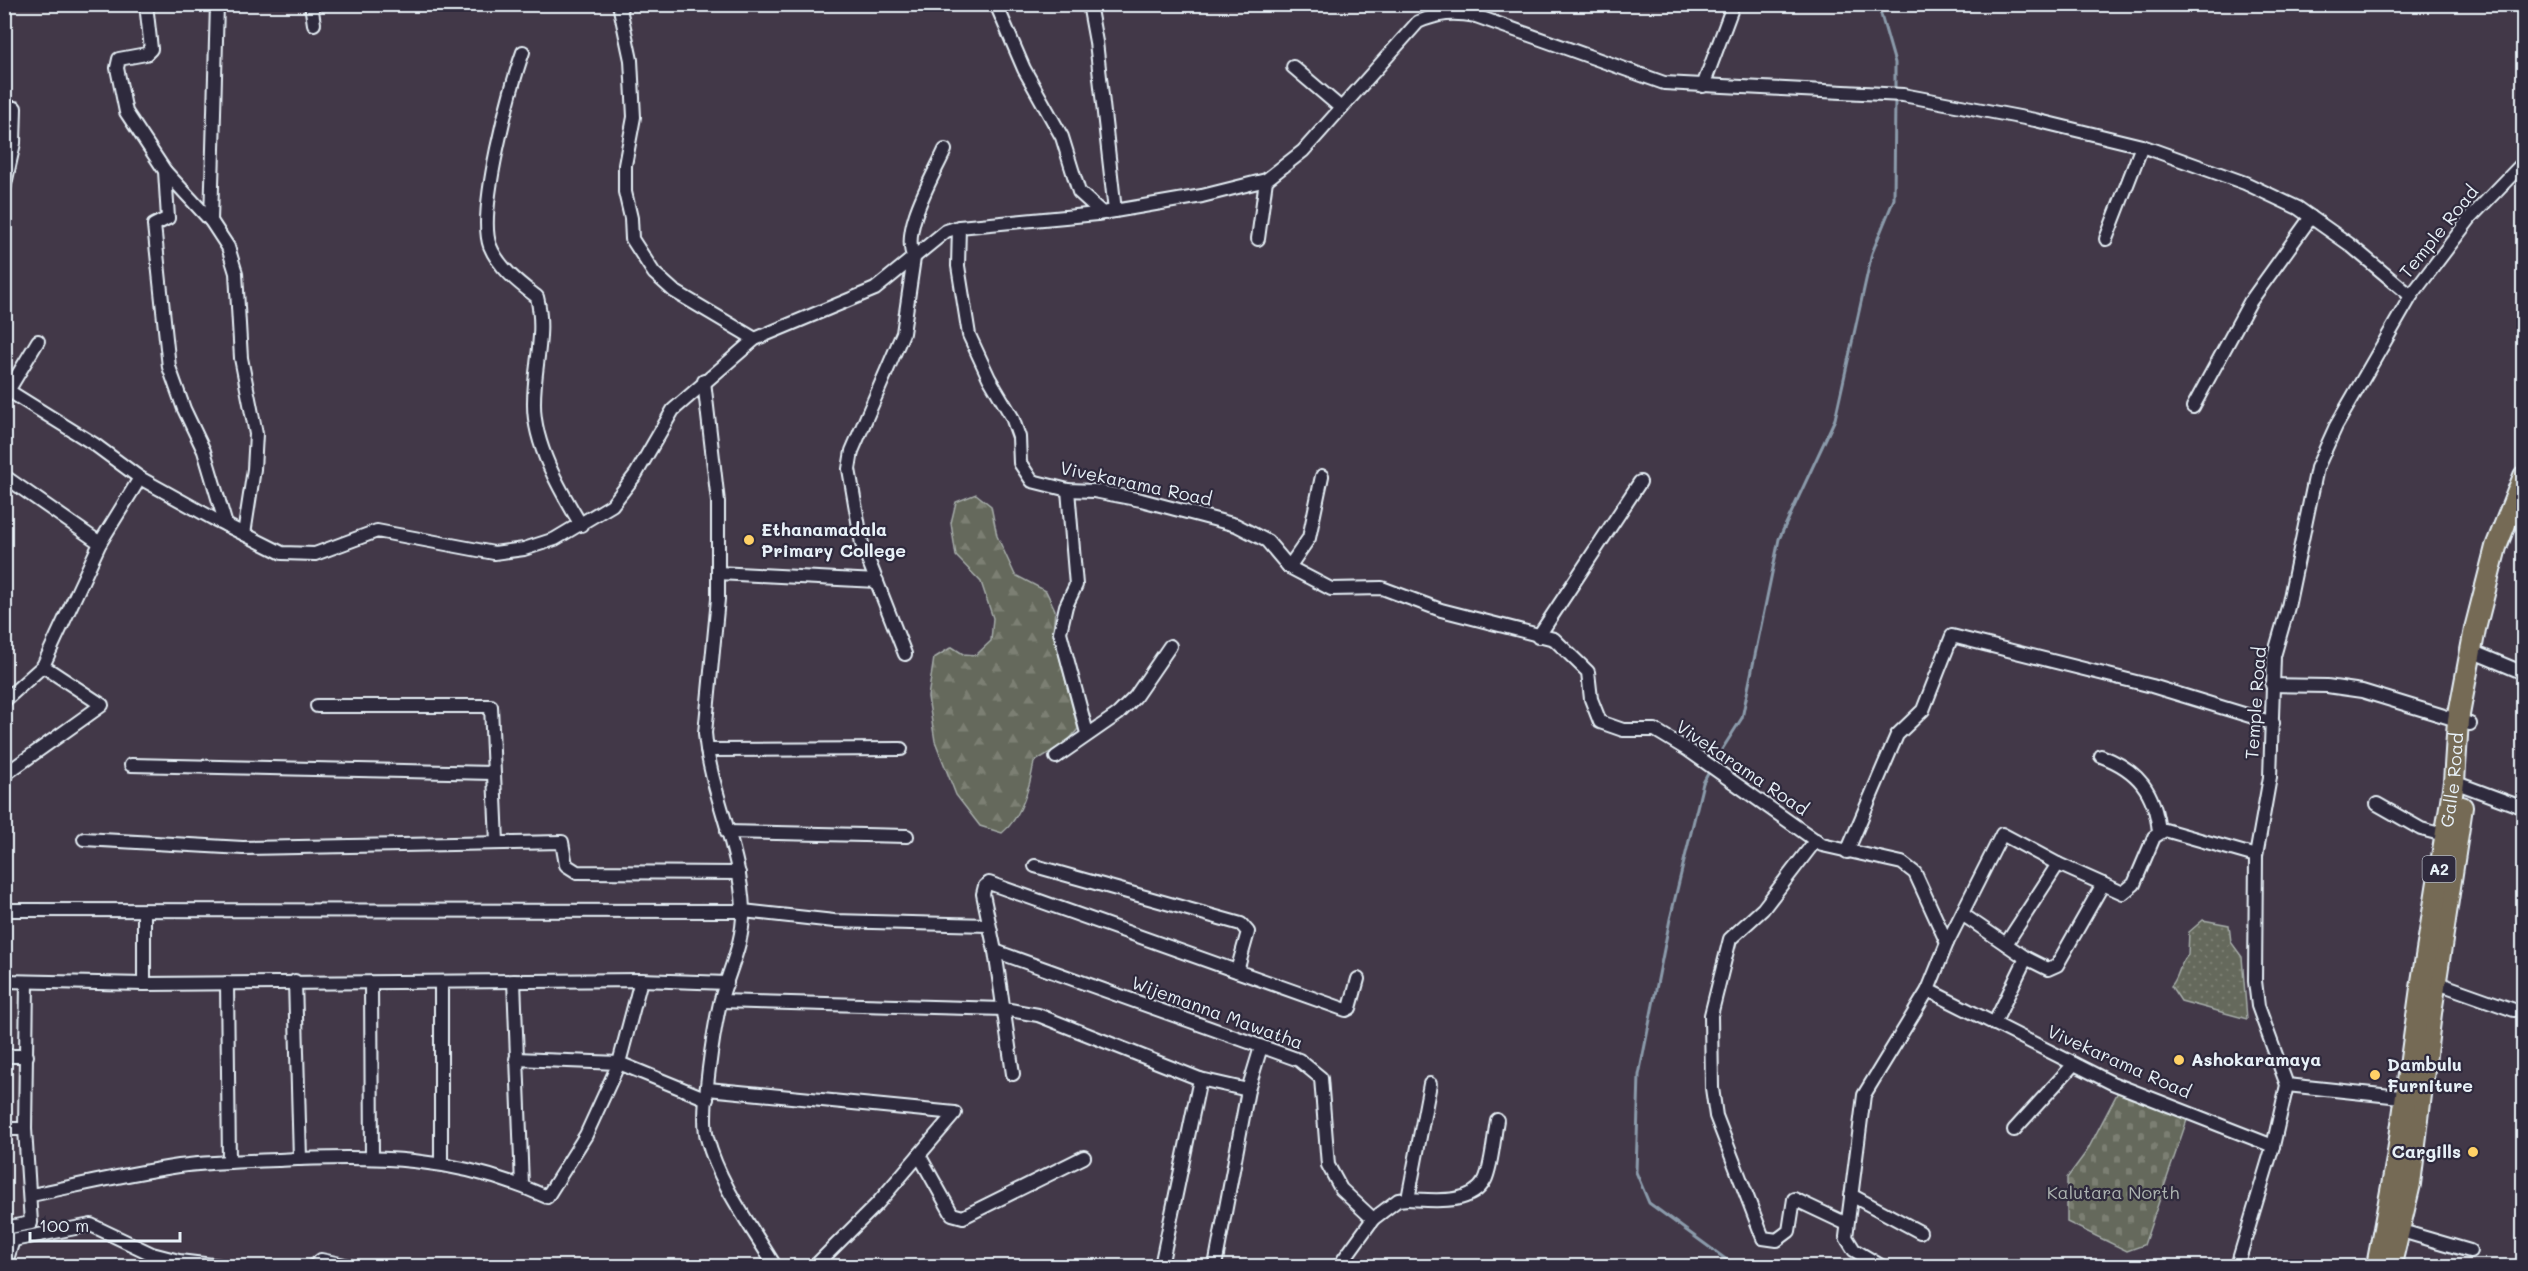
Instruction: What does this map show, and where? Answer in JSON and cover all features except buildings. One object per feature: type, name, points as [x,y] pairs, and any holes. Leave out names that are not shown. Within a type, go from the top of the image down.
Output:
[{"type":"highway","name":"Galle Road","points":[[2377,1266],[2397,1159],[2413,1098],[2435,982],[2460,784],[2464,722],[2496,547],[2521,502],[2523,476]]},
{"type":"highway","name":"Galle Road","points":[[2390,1266],[2410,1184],[2413,1098],[2444,835],[2460,784]]},
{"type":"street","points":[[146,4],[151,49],[146,54],[119,59],[117,68],[126,112],[165,171],[211,220],[228,247],[236,273],[241,358],[256,434],[254,469],[244,534]]},
{"type":"street","points":[[211,220],[217,4]]},
{"type":"street","points":[[311,4],[314,24]]},
{"type":"street","points":[[619,4],[630,60],[634,117],[625,165],[625,192],[631,218],[632,239],[654,273],[674,291],[755,339]]},
{"type":"street","points":[[996,4],[1024,69],[1062,137],[1079,192],[1102,213]]},
{"type":"street","points":[[1089,4],[1096,42],[1114,211]]},
{"type":"street","points":[[1703,86],[1731,11],[1730,4]]},
{"type":"street","points":[[38,341],[6,389],[94,444],[140,478],[282,553],[315,554],[377,531],[494,553],[524,549],[555,539],[612,505],[636,474],[673,410],[755,339],[875,289],[946,231],[959,226],[1102,213],[1202,196],[1266,180],[1303,151],[1418,22],[1438,14],[1453,12],[1476,16],[1664,83],[1903,95],[2035,120],[2142,146],[2245,183],[2311,217],[2349,244],[2411,296]]},
{"type":"street","points":[[523,52],[512,83],[498,144],[489,207],[489,245],[501,265],[537,297],[542,334],[533,403],[537,427],[548,459],[581,525]]},
{"type":"street","points":[[1293,67],[1341,108]]},
{"type":"street","points":[[4,108],[15,108],[13,152],[4,189]]},
{"type":"street","points":[[2106,239],[2142,146]]},
{"type":"street","points":[[905,654],[862,544],[849,469],[852,450],[903,333],[914,258],[909,247],[910,230],[945,150]]},
{"type":"street","name":"Temple Road","points":[[2287,1085],[2258,1006],[2255,981],[2256,856],[2270,777],[2274,657],[2288,607],[2317,468],[2336,426],[2411,296],[2471,217],[2523,162]]},
{"type":"street","points":[[165,171],[168,218],[154,225],[170,367],[184,409],[204,451],[226,525]]},
{"type":"street","points":[[1258,239],[1266,180]]},
{"type":"street","points":[[2193,407],[2250,302],[2311,217]]},
{"type":"street","name":"Vivekarama Road","points":[[959,226],[958,266],[969,335],[989,378],[1012,417],[1019,437],[1020,463],[1032,481],[1141,500],[1236,525],[1266,541],[1289,567],[1331,589],[1382,588],[1441,610],[1538,637],[1554,639],[1588,672],[1591,699],[1600,722],[1623,730],[1655,730],[1816,840],[1847,852],[1902,863],[1915,873],[1947,943]]},
{"type":"street","points":[[704,381],[718,502],[718,599],[705,733],[707,750],[739,873],[744,911],[740,942],[714,1031],[706,1135],[715,1166],[775,1266]]},
{"type":"street","points":[[4,476],[100,543]]},
{"type":"street","points":[[1289,567],[1309,538],[1322,476]]},
{"type":"street","points":[[4,701],[43,666],[100,543],[140,478]]},
{"type":"street","points":[[1538,637],[1640,482]]},
{"type":"street","points":[[1068,489],[1076,585],[1066,606],[1060,632],[1087,733]]},
{"type":"street","points":[[718,573],[877,581]]},
{"type":"street","points":[[1847,852],[1897,735],[1923,710],[1952,636],[2152,686],[2273,723]]},
{"type":"street","points":[[1056,757],[1087,733],[1118,714],[1135,697],[1170,646]]},
{"type":"street","points":[[2477,654],[2523,673]]},
{"type":"street","points":[[4,775],[102,705],[43,666]]},
{"type":"street","points":[[2272,685],[2327,686],[2362,691],[2464,722]]},
{"type":"street","points":[[317,706],[490,706],[497,842]]},
{"type":"street","points":[[707,750],[901,749]]},
{"type":"street","points":[[2101,756],[2127,766],[2145,787],[2158,814],[2159,832]]},
{"type":"street","points":[[131,765],[494,773]]},
{"type":"street","points":[[2460,784],[2523,808]]},
{"type":"street","points":[[2377,804],[2421,829],[2444,835]]},
{"type":"street","points":[[1881,1266],[1854,1250],[1846,1237],[1864,1095],[1928,990],[1947,943],[2002,834],[2058,864],[2123,893],[2134,884],[2154,837],[2159,832],[2165,831],[2256,856]]},
{"type":"street","points":[[727,832],[907,836]]},
{"type":"street","points":[[84,839],[243,848],[562,842],[566,866],[577,872],[739,873]]},
{"type":"street","points":[[1816,840],[1763,909],[1730,939],[1711,1015],[1712,1088],[1716,1116],[1763,1238],[1778,1240],[1789,1231],[1794,1199],[1847,1224]]},
{"type":"street","points":[[2006,945],[2058,864]]},
{"type":"street","points":[[1035,866],[1241,924],[1248,932],[1237,971]]},
{"type":"street","points":[[1014,1074],[995,951],[983,894],[985,886],[989,883],[1346,1010],[1350,1008],[1358,979]]},
{"type":"street","points":[[1962,914],[2026,958],[2048,969],[2057,964],[2103,884]]},
{"type":"street","points":[[4,910],[144,912],[306,909],[744,911],[834,921],[988,925]]},
{"type":"street","points":[[144,912],[144,984]]},
{"type":"street","name":"Wijemanna Mawatha","points":[[995,951],[1299,1060],[1321,1078],[1328,1165],[1341,1189],[1373,1219]]},
{"type":"street","points":[[1994,1024],[2026,958]]},
{"type":"street","points":[[4,981],[144,984],[641,980],[727,983]]},
{"type":"street","points":[[32,1195],[180,1166],[300,1159],[372,1158],[441,1163],[522,1185],[547,1197],[586,1135],[619,1063],[641,980]]},
{"type":"street","points":[[295,981],[300,1159]]},
{"type":"street","points":[[514,981],[522,1185]]},
{"type":"street","points":[[4,1228],[31,1223],[32,1195],[25,1129],[27,982]]},
{"type":"street","points":[[441,982],[441,1163]]},
{"type":"street","points":[[2435,982],[2514,1010]]},
{"type":"street","points":[[227,983],[229,1162]]},
{"type":"street","points":[[371,983],[372,1158]]},
{"type":"street","name":"Vivekarama Road","points":[[1928,990],[2112,1083],[2273,1146]]},
{"type":"street","points":[[721,1001],[1004,1009],[1038,1015],[1200,1078],[1248,1090]]},
{"type":"street","points":[[1215,1266],[1248,1090],[1261,1047]]},
{"type":"street","points":[[4,1056],[27,1056]]},
{"type":"street","points":[[516,1059],[619,1063],[708,1094],[955,1113],[877,1204],[816,1266]]},
{"type":"street","points":[[2014,1130],[2074,1064]]},
{"type":"street","points":[[1161,1266],[1200,1078]]},
{"type":"street","points":[[1408,1199],[1430,1084]]},
{"type":"street","points":[[2237,1266],[2273,1146],[2287,1085],[2413,1098]]},
{"type":"street","points":[[1338,1266],[1373,1219],[1398,1200],[1449,1201],[1474,1192],[1485,1180],[1497,1120]]},
{"type":"street","points":[[4,1129],[25,1129]]},
{"type":"street","points":[[920,1155],[952,1214],[963,1217],[1084,1158]]},
{"type":"street","points":[[1851,1195],[1920,1232]]},
{"type":"street","points":[[4,1266],[9,1238],[91,1225],[152,1254],[179,1261],[221,1266]]},
{"type":"street","points":[[2398,1230],[2470,1251]]},
{"type":"street","points":[[314,1266],[321,1260],[350,1266]]},
{"type":"green space","points":[[976,494],[991,506],[997,536],[1015,575],[1046,591],[1055,610],[1053,632],[1078,729],[1068,741],[1034,762],[1020,810],[1002,833],[980,826],[956,795],[935,741],[928,697],[934,658],[952,647],[963,654],[976,655],[991,641],[993,618],[981,582],[956,556],[951,523],[956,502]]},
{"type":"green space","points":[[2203,920],[2229,925],[2231,942],[2242,957],[2247,1019],[2181,1001],[2171,986],[2188,955],[2189,932]]},
{"type":"green space","name":"Kalutara North","points":[[2119,1090],[2188,1117],[2144,1245],[2127,1251],[2067,1222],[2067,1178],[2087,1151]]},
{"type":"waterway","points":[[1878,4],[1895,63],[1895,90]]},
{"type":"waterway","points":[[1714,762],[1742,718],[1779,539],[1835,419],[1872,253],[1894,199],[1895,97]]},
{"type":"waterway","points":[[1711,768],[1703,783],[1670,919],[1639,1075],[1636,1172],[1649,1203],[1735,1266]]},
{"type":"place","name":"Ethanamadala Primary College","points":[[749,540]]},
{"type":"place","name":"Ashokaramaya","points":[[2179,1060]]},
{"type":"place","name":"Dambulu Furniture","points":[[2375,1075]]},
{"type":"place","name":"Cargills","points":[[2473,1152]]}]
